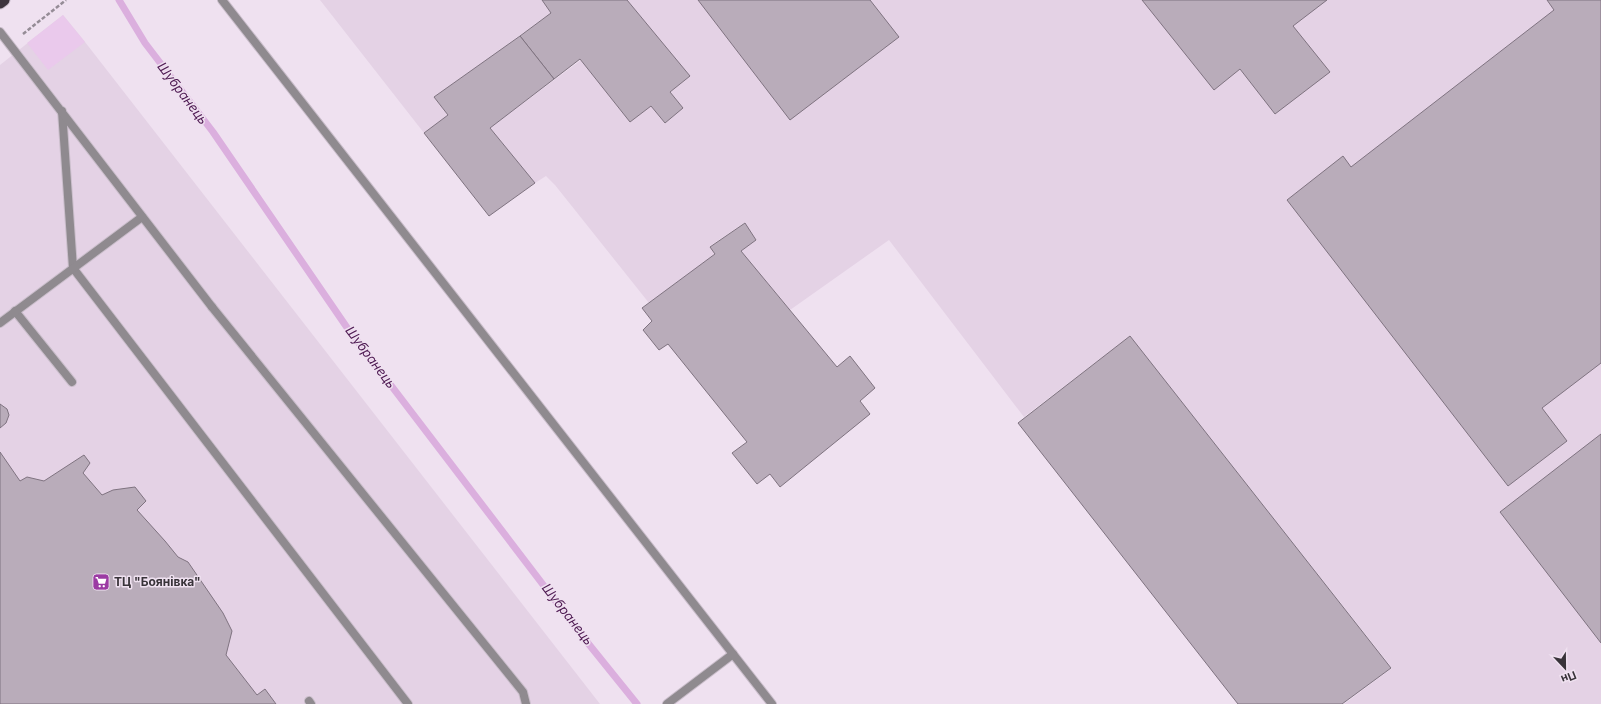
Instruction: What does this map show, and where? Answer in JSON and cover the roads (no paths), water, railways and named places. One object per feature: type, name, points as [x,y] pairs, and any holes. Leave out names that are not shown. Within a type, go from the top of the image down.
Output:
[{"type":"highway","points":[[0,3],[3,0]]},
{"type":"street","points":[[222,0],[772,704]]},
{"type":"street","points":[[0,32],[212,307],[523,692],[526,704]]},
{"type":"street","points":[[62,111],[73,268],[408,704]]},
{"type":"street","points":[[0,323],[142,217]]},
{"type":"street","points":[[15,312],[72,382]]},
{"type":"street","points":[[667,704],[733,654]]},
{"type":"waterway","name":"Шубранець","points":[[119,0],[145,43],[213,132],[348,329],[583,637],[637,704]]},
{"type":"place","name":"ТЦ \"Боянівка\"","points":[[101,582]]}]
